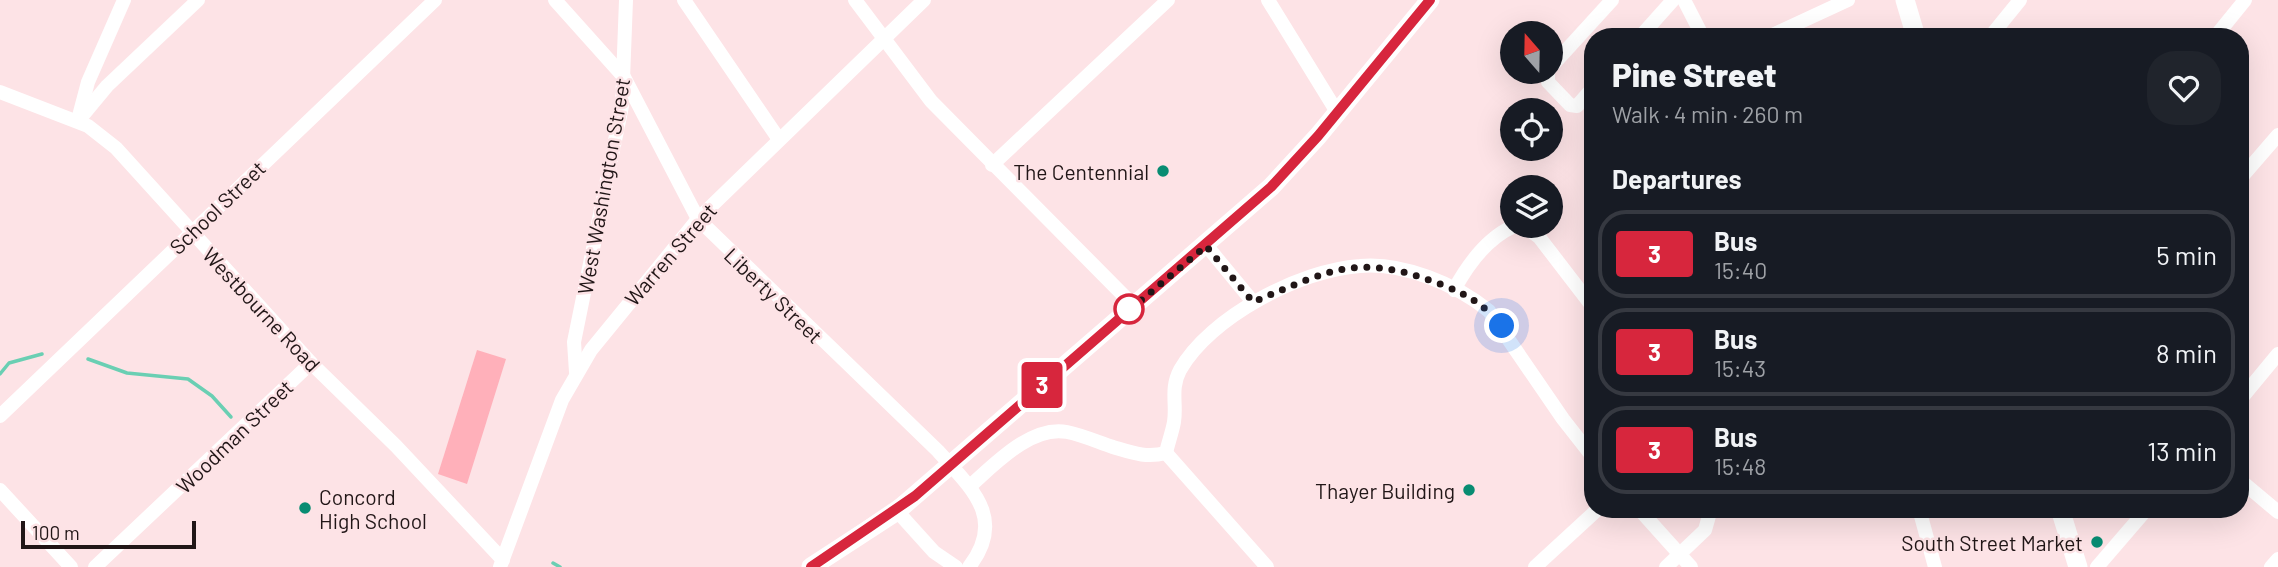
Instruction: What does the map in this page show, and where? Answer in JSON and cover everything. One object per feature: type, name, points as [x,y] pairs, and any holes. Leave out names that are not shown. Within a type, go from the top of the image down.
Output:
[{"type":"main road","points":[[811,567],[897,511],[1271,187],[1430,0]]},
{"type":"main road","points":[[1905,0],[1913,28]]},
{"type":"main road","points":[[2063,518],[2078,567]]},
{"type":"street","points":[[78,121],[88,82],[124,0]]},
{"type":"street","points":[[78,121],[107,86],[198,0]]},
{"type":"street","name":"School Street","points":[[0,416],[435,0]]},
{"type":"street","name":"Liberty Street","points":[[555,0],[624,77],[698,219],[970,486],[984,513],[987,527],[981,552],[970,567]]},
{"type":"street","name":"West Washington Street","points":[[576,372],[574,342],[608,183],[624,77],[626,0]]},
{"type":"street","points":[[684,0],[778,138]]},
{"type":"street","points":[[855,0],[931,101],[1133,305]]},
{"type":"street","name":"Warren Street","points":[[501,563],[562,400],[576,372],[621,310],[698,219],[778,138],[924,0]]},
{"type":"street","points":[[992,165],[1168,0]]},
{"type":"street","points":[[1268,0],[1337,112]]},
{"type":"street","points":[[1587,28],[1612,0]]},
{"type":"street","points":[[1648,28],[1673,0]]},
{"type":"street","points":[[1684,0],[1698,28]]},
{"type":"street","points":[[1787,28],[1848,0]]},
{"type":"street","points":[[1997,28],[2020,0]]},
{"type":"street","points":[[2222,28],[2245,0]]},
{"type":"street","points":[[1563,55],[1584,32]]},
{"type":"street","points":[[1553,84],[1558,94],[1577,106],[1584,98]]},
{"type":"street","name":"Westbourne Road","points":[[0,92],[78,121],[99,133],[116,148],[311,363],[396,446],[501,563]]},
{"type":"street","points":[[2249,166],[2275,145]]},
{"type":"street","points":[[1454,289],[1482,249],[1500,233]]},
{"type":"street","points":[[1540,238],[1584,296]]},
{"type":"street","points":[[1206,246],[1253,302]]},
{"type":"street","points":[[1166,453],[1175,420],[1173,387],[1179,371],[1212,331],[1253,302],[1316,276],[1361,265],[1406,271],[1454,289],[1489,311],[1584,446]]},
{"type":"street","points":[[2249,389],[2278,354]]},
{"type":"street","name":"Woodman Street","points":[[96,567],[311,363]]},
{"type":"street","points":[[970,486],[999,461],[1035,437],[1050,432],[1066,432],[1148,458],[1166,453]]},
{"type":"street","points":[[1166,453],[1267,567]]},
{"type":"street","points":[[2249,488],[2278,512]]},
{"type":"street","points":[[0,490],[71,567]]},
{"type":"street","points":[[897,511],[934,552],[956,567]]},
{"type":"street","points":[[1535,567],[1588,518]]},
{"type":"street","points":[[1646,518],[1679,561],[1692,567]]},
{"type":"street","points":[[1666,567],[1679,561],[1705,530],[1708,518]]},
{"type":"street","points":[[1921,518],[1935,567]]},
{"type":"street","points":[[2097,567],[2139,518]]},
{"type":"street","points":[[2271,567],[2278,559]]},
{"type":"shaded area","points":[[477,350],[506,359],[467,484],[438,474]]},
{"type":"waterway","points":[[0,374],[9,363],[42,354]]},
{"type":"waterway","points":[[88,359],[127,373],[188,379],[212,396],[231,417]]},
{"type":"waterway","points":[[553,563],[560,567]]},
{"type":"bus line","name":"3","points":[[811,567],[897,511],[1271,187],[1318,136],[1430,0]]},
{"type":"place","name":"The Centennial","points":[[1163,171]]},
{"type":"place","name":"Thayer Building","points":[[1469,490]]},
{"type":"place","name":"Concord High School","points":[[305,508]]},
{"type":"place","name":"South Street Market","points":[[2097,542]]},
{"type":"route","points":[[1129,309],[1126,313],[1206,246],[1253,302],[1338,269],[1361,265],[1388,267],[1419,275],[1476,300],[1502,326]]}]
